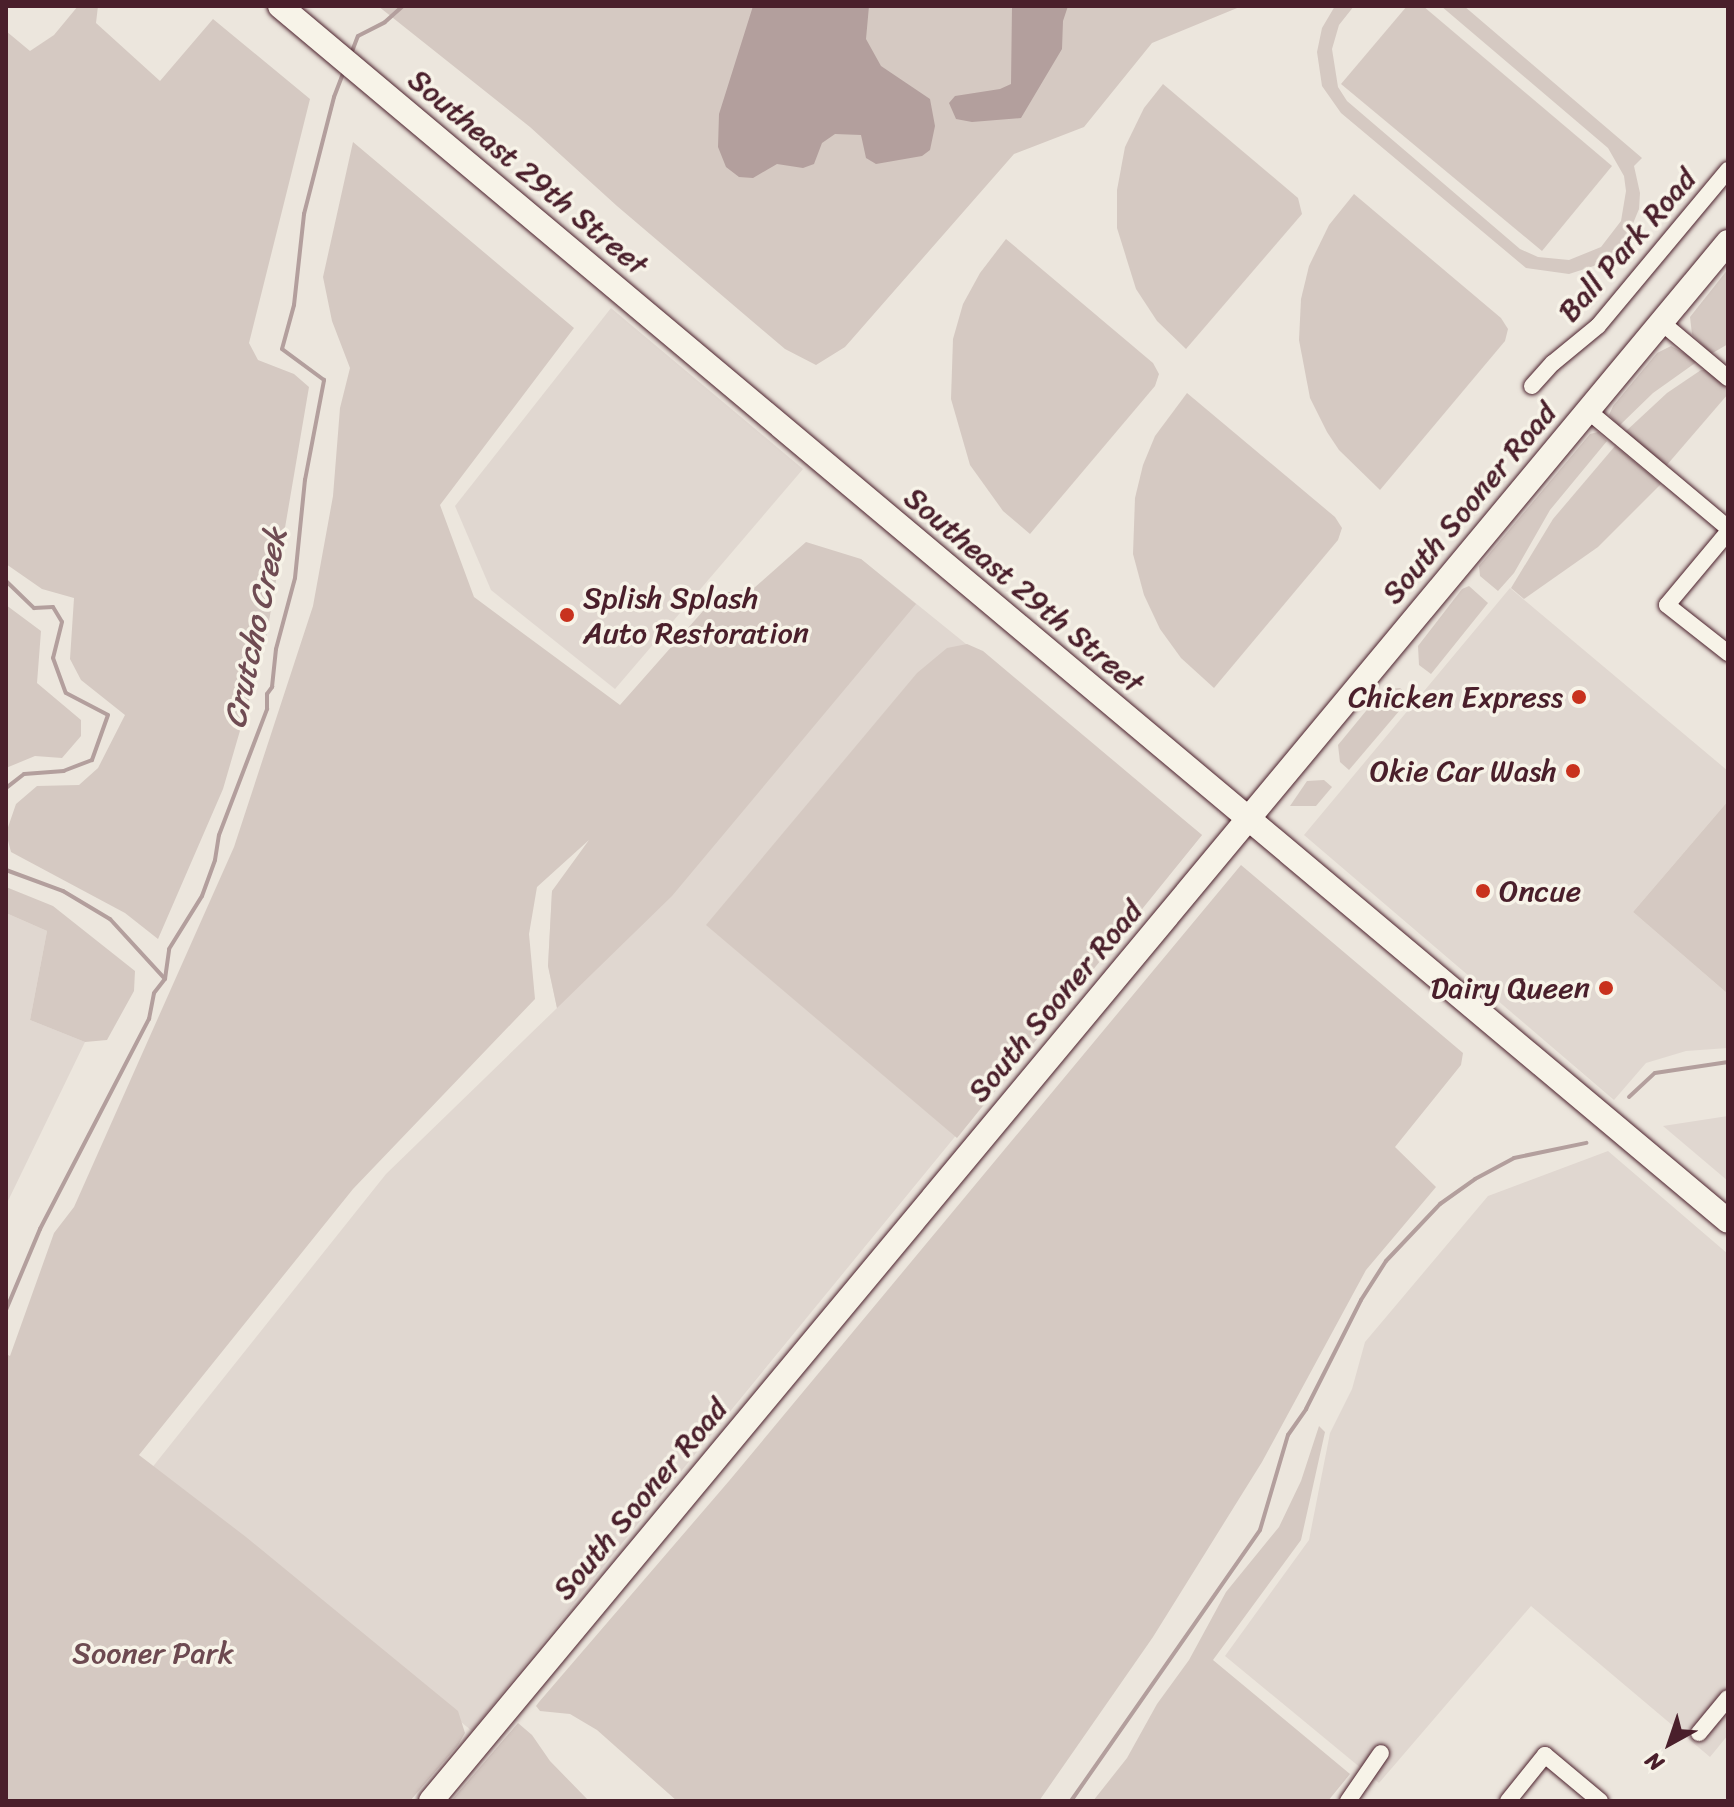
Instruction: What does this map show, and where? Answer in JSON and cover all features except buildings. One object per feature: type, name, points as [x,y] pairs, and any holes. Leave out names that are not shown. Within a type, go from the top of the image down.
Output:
[{"type":"main road","name":"Southeast 29th Street","points":[[280,6],[1728,1221]]},
{"type":"main road","name":"South Sooner Road","points":[[431,1801],[1728,242]]},
{"type":"street","name":"Ball Park Road","points":[[1532,386],[1553,363],[1598,326],[1728,170]]},
{"type":"street","points":[[1661,322],[1728,378]]},
{"type":"street","points":[[1587,410],[1728,530],[1667,605],[1728,653]]},
{"type":"street","points":[[1699,1733],[1728,1698]]},
{"type":"street","points":[[1348,1801],[1381,1753]]},
{"type":"street","points":[[1508,1801],[1545,1755],[1600,1801]]},
{"type":"shaded area","points":[[753,6],[869,6],[866,39],[881,66],[930,99],[935,126],[930,150],[922,156],[876,164],[866,158],[861,135],[835,134],[822,143],[814,164],[803,168],[777,164],[753,178],[739,177],[726,167],[718,147],[719,114]]},
{"type":"shaded area","points":[[1012,6],[1068,6],[1063,21],[1062,49],[1021,118],[972,122],[956,119],[949,103],[955,96],[1000,89],[1011,84]]},
{"type":"shaded area","points":[[611,308],[803,469],[615,689],[491,590],[455,506]]},
{"type":"shaded area","points":[[861,559],[1202,835],[472,1731],[151,1469],[386,1174],[557,1008],[548,966],[552,891]]},
{"type":"shaded area","points":[[1510,588],[1728,771],[1728,801],[1633,912],[1728,994],[1728,1048],[1686,1051],[1646,1063],[1614,1100],[1304,835]]},
{"type":"shaded area","points":[[6,913],[47,931],[30,1020],[85,1042],[6,1205]]},
{"type":"shaded area","points":[[1728,1116],[1728,1181],[1663,1126]]},
{"type":"shaded area","points":[[1608,1151],[1728,1254],[1728,1735],[1710,1757],[1531,1606],[1379,1783],[1225,1656],[1309,1540],[1330,1433],[1352,1389],[1365,1342],[1488,1196]]},
{"type":"green space","points":[[78,6],[98,6],[96,23],[160,81],[213,19],[310,99],[249,343],[258,360],[294,374],[309,387],[265,645],[223,789],[158,939],[125,913],[11,852],[6,833],[16,804],[37,786],[79,785],[98,768],[125,715],[81,680],[70,659],[74,598],[42,589],[6,564],[6,31],[30,51],[54,35]]},
{"type":"green space","points":[[378,6],[1242,6],[1152,43],[1084,127],[1014,154],[845,347],[816,365],[785,349],[617,206],[530,127]]},
{"type":"green space","points":[[1335,6],[1354,6],[1339,25],[1332,49],[1338,87],[1347,101],[1520,249],[1538,257],[1569,260],[1601,247],[1621,221],[1626,191],[1624,176],[1608,148],[1441,6],[1464,6],[1642,158],[1634,166],[1640,193],[1639,209],[1627,238],[1616,252],[1603,263],[1569,274],[1526,268],[1341,113],[1322,86],[1317,52],[1322,28]]},
{"type":"green space","points":[[1407,6],[1423,6],[1612,166],[1542,251],[1341,84]]},
{"type":"green space","points":[[1163,84],[1298,198],[1302,214],[1186,349],[1157,321],[1136,289],[1117,228],[1117,190],[1125,147],[1144,108]]},
{"type":"green space","name":"Sooner Park","points":[[353,142],[574,328],[440,505],[474,597],[620,705],[718,594],[754,588],[806,542],[861,559],[916,604],[672,896],[557,1008],[548,966],[552,891],[589,840],[537,887],[529,934],[535,999],[353,1189],[139,1455],[246,1537],[458,1711],[465,1733],[458,1745],[410,1801],[6,1801],[6,1354],[10,1356],[54,1233],[74,1207],[234,847],[313,606],[333,496],[340,408],[350,368],[332,321],[323,277]]},
{"type":"green space","points":[[1354,194],[1501,318],[1508,329],[1505,341],[1380,490],[1339,450],[1327,432],[1310,398],[1299,340],[1301,299],[1309,266],[1329,225]]},
{"type":"green space","points":[[1006,239],[1153,363],[1159,374],[1155,386],[1030,534],[1003,511],[970,465],[951,399],[953,339],[963,304],[980,273]]},
{"type":"green space","points":[[1728,269],[1728,344],[1711,354],[1692,334],[1690,317]]},
{"type":"green space","points":[[1671,346],[1698,361],[1653,393],[1619,426],[1609,415],[1613,406],[1657,353]]},
{"type":"green space","points":[[1701,370],[1707,370],[1728,388],[1728,394],[1666,466],[1625,432],[1667,393]]},
{"type":"green space","points":[[1187,393],[1335,517],[1342,528],[1338,540],[1214,688],[1181,658],[1160,629],[1144,595],[1133,554],[1135,498],[1143,465],[1155,436]]},
{"type":"green space","points":[[1598,432],[1607,441],[1550,510],[1514,573],[1498,591],[1480,576],[1479,566],[1590,434]]},
{"type":"green space","points":[[1615,446],[1661,484],[1598,547],[1524,599],[1511,588],[1553,519]]},
{"type":"green space","points":[[1469,586],[1488,603],[1431,674],[1419,665],[1418,646],[1462,589]]},
{"type":"green space","points":[[6,605],[41,631],[37,683],[81,720],[81,736],[62,758],[35,756],[6,768]]},
{"type":"green space","points":[[967,644],[983,651],[1202,835],[957,1138],[706,925],[917,673],[947,648]]},
{"type":"green space","points":[[1400,688],[1411,697],[1349,770],[1340,762],[1338,745],[1384,689]]},
{"type":"green space","points":[[1324,780],[1332,787],[1316,806],[1290,806],[1307,781]]},
{"type":"green space","points":[[1728,801],[1728,994],[1633,912]]},
{"type":"green space","points":[[1241,865],[1463,1053],[1461,1065],[1395,1147],[1436,1187],[1366,1270],[1262,1462],[1153,1637],[1039,1801],[677,1801],[597,1730],[570,1714],[540,1711],[536,1706],[539,1702],[729,1481]]},
{"type":"green space","points":[[6,887],[53,906],[135,971],[134,991],[107,1040],[85,1042],[30,1020],[47,931],[6,913]]},
{"type":"green space","points":[[1319,1426],[1325,1432],[1301,1540],[1213,1660],[1350,1774],[1328,1801],[1093,1801],[1127,1758],[1157,1704],[1189,1660],[1226,1592],[1279,1527],[1301,1481]]},
{"type":"green space","points":[[518,1723],[532,1735],[550,1761],[589,1801],[451,1801]]},
{"type":"waterway","name":"Crutcho Creek","points":[[351,54],[358,36],[385,22],[403,6]]},
{"type":"waterway","name":"Crutcho Creek","points":[[6,1310],[40,1229],[149,1019],[154,993],[165,979],[169,949],[202,896],[215,860],[219,835],[267,709],[276,649],[295,578],[305,480],[324,380],[282,349],[294,305],[304,214],[334,97],[345,69]]},
{"type":"waterway","points":[[6,581],[34,608],[53,607],[62,622],[53,658],[66,693],[108,715],[92,760],[64,771],[24,774],[6,788]]},
{"type":"waterway","points":[[6,870],[63,891],[110,919],[165,979]]},
{"type":"waterway","points":[[1629,1097],[1655,1073],[1728,1062]]},
{"type":"waterway","points":[[1071,1801],[1260,1530],[1288,1435],[1306,1409],[1361,1300],[1386,1261],[1440,1204],[1475,1179],[1514,1158],[1586,1143]]},
{"type":"place","name":"Splish Splash Auto Restoration","points":[[567,615]]},
{"type":"place","name":"Chicken Express","points":[[1579,697]]},
{"type":"place","name":"Okie Car Wash","points":[[1573,771]]},
{"type":"place","name":"Oncue","points":[[1483,891]]},
{"type":"place","name":"Dairy Queen","points":[[1606,988]]}]
